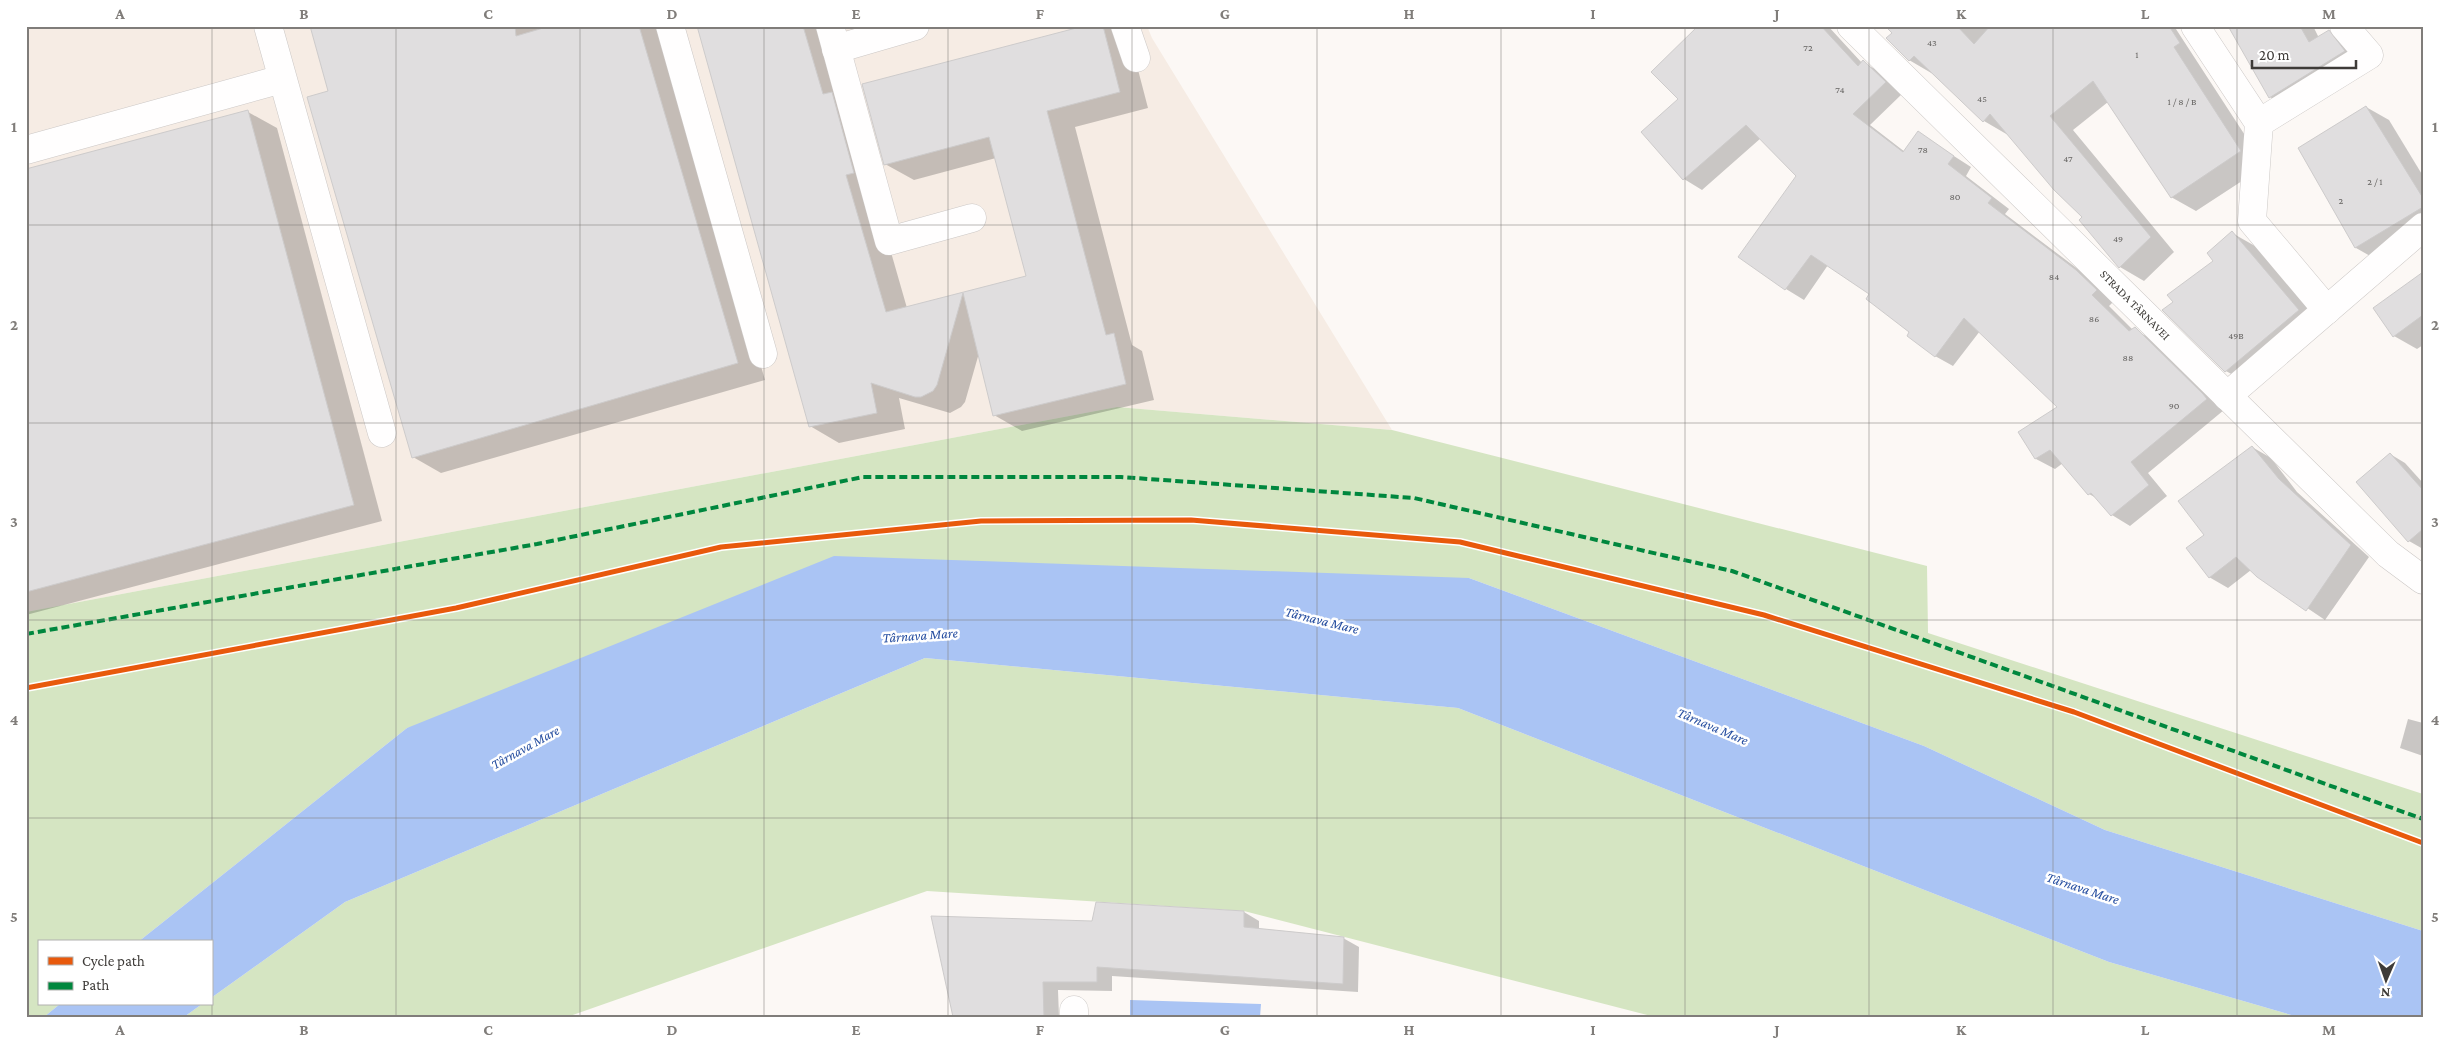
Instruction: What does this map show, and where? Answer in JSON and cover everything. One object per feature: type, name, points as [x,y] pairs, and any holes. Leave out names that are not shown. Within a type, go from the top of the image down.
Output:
[{"type":"street","points":[[268,26],[382,433]]},
{"type":"street","points":[[670,26],[763,354]]},
{"type":"street","points":[[915,26],[833,38],[889,241],[972,218]]},
{"type":"street","points":[[1125,26],[1136,58]]},
{"type":"street","name":"STRADA TÂRNAVEI","points":[[1851,26],[2388,554],[2423,580]]},
{"type":"street","points":[[2195,26],[2259,124],[2252,221],[2327,310]]},
{"type":"street","points":[[2259,124],[2369,55],[2344,26]]},
{"type":"street","points":[[26,150],[282,79]]},
{"type":"street","points":[[2227,396],[2423,227]]},
{"type":"shaded area","points":[[26,26],[1147,26],[1152,38],[1392,430],[1117,407],[26,612]]},
{"type":"green space","points":[[1117,407],[1392,430],[1927,566],[1928,633],[2423,794],[2423,931],[2105,830],[1924,746],[1469,578],[407,728],[141,940],[38,940],[38,1006],[58,1006],[44,1017],[26,1017],[26,612]]},
{"type":"green space","points":[[925,658],[1458,708],[2109,962],[2298,1017],[1655,1017],[1244,911],[927,891],[567,1017],[184,1017],[199,1006],[212,1006],[212,997],[345,902]]},
{"type":"water","name":"Târnava Mare","points":[[834,556],[1469,578],[1924,746],[2105,830],[2423,931],[2423,1017],[2298,1017],[2109,962],[1458,708],[925,658],[345,902],[212,997],[212,940],[141,940],[407,728]]},
{"type":"water","points":[[1130,1000],[1261,1004],[1260,1017],[1130,1017]]},
{"type":"water","points":[[58,1006],[199,1006],[184,1017],[44,1017]]},
{"type":"building","points":[[310,26],[515,26],[516,36],[550,26],[639,26],[738,363],[412,458],[307,97],[328,91]]},
{"type":"building","points":[[697,26],[803,26],[823,94],[832,92],[854,173],[846,175],[886,312],[1026,276],[989,137],[884,165],[862,84],[1084,26],[1103,26],[1120,92],[1047,111],[1106,335],[1114,333],[1126,384],[993,416],[963,293],[937,385],[933,391],[921,397],[915,397],[871,383],[877,413],[809,427]]},
{"type":"building","points":[[1698,26],[1821,26],[1858,66],[1863,60],[1886,82],[1853,114],[1903,152],[1918,131],[1954,156],[1948,164],[1992,198],[1988,203],[2076,270],[2097,290],[2092,295],[2129,331],[2135,327],[2203,394],[2207,399],[2131,462],[2149,485],[2111,516],[2091,493],[2088,495],[2050,450],[2035,459],[2018,432],[2057,407],[1964,318],[1935,357],[1907,336],[1909,332],[1866,299],[1869,294],[1811,255],[1785,290],[1738,257],[1796,176],[1746,125],[1683,180],[1641,132],[1678,99],[1651,72]]},
{"type":"building","points":[[1885,26],[1957,26],[1974,44],[1990,26],[2169,26],[2180,43],[2174,47],[2241,151],[2171,198],[2093,81],[2050,116],[2151,237],[2119,268],[2079,220],[2082,217],[2054,190],[1990,114],[1983,122],[1914,56],[1909,61],[1886,38],[1892,33]]},
{"type":"building","points":[[2228,26],[2300,26],[2309,42],[2329,30],[2345,51],[2269,98]]},
{"type":"building","points":[[2366,106],[2423,198],[2423,207],[2355,248],[2298,148]]},
{"type":"building","points":[[248,110],[354,505],[26,592],[26,169]]},
{"type":"building","points":[[2232,231],[2299,310],[2225,372],[2162,310],[2173,302],[2167,295],[2213,261],[2207,253]]},
{"type":"building","points":[[2423,272],[2423,315],[2393,337],[2373,308]]},
{"type":"building","points":[[2252,446],[2279,479],[2351,545],[2306,611],[2257,577],[2236,557],[2209,578],[2186,548],[2204,535],[2178,501]]},
{"type":"building","points":[[2390,453],[2423,490],[2423,529],[2408,542],[2356,482]]},
{"type":"building","points":[[1096,902],[1244,911],[1244,927],[1344,937],[1343,984],[1097,967],[1097,982],[1043,982],[1044,1017],[953,1017],[931,916],[1092,921]]},
{"type":"marked path","points":[[26,634],[537,544],[863,477],[1121,477],[1414,498],[1732,571],[2423,819]]},
{"type":"cycle path","points":[[26,688],[456,608],[721,547],[981,521],[1191,520],[1460,542],[1764,615],[2074,712],[2423,843]]}]
